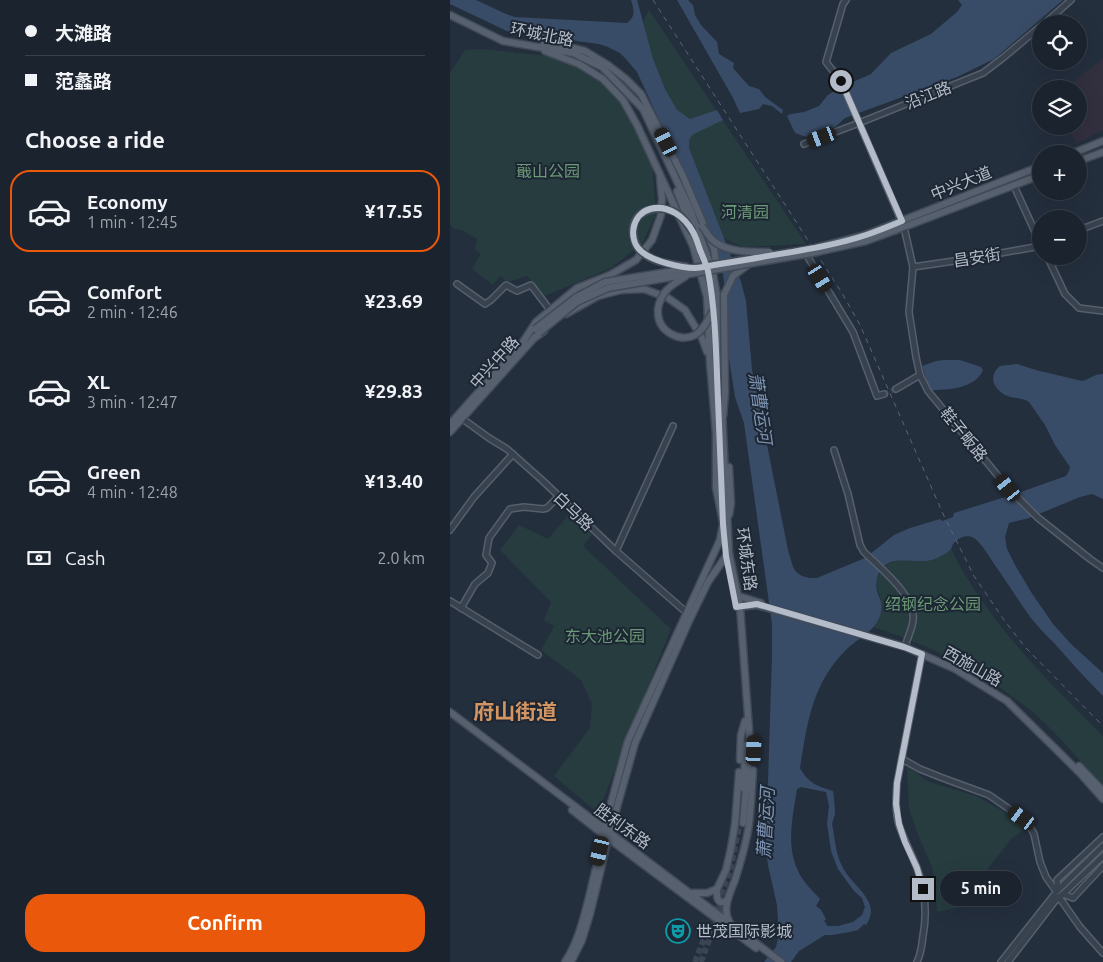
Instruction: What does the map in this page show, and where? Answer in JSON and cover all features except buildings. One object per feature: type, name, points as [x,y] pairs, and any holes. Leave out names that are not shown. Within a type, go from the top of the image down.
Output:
[{"type":"main road","name":"环城北路","points":[[450,15],[503,41],[573,52],[602,67],[643,108],[688,210],[710,269]]},
{"type":"main road","name":"环城北路","points":[[450,19],[502,43],[538,47]]},
{"type":"main road","points":[[538,47],[551,43],[585,51],[608,65],[641,94],[682,174],[714,249],[727,373],[725,409],[731,504],[720,540],[628,740],[585,913],[577,937],[565,962]]},
{"type":"main road","points":[[538,47],[579,64],[603,79],[623,100],[660,172],[693,246],[707,297],[716,434],[716,488],[724,523]]},
{"type":"main road","points":[[643,108],[669,156],[702,226],[713,241],[724,247],[744,252],[786,253]]},
{"type":"main road","points":[[1087,148],[1103,141]]},
{"type":"main road","points":[[1087,158],[1103,152]]},
{"type":"main road","name":"中兴大道","points":[[893,228],[1032,170]]},
{"type":"main road","points":[[523,342],[536,322],[577,288],[610,275],[636,260],[652,240],[661,214],[660,172]]},
{"type":"main road","name":"中兴大道","points":[[903,224],[1032,179]]},
{"type":"main road","points":[[693,232],[680,216],[671,210],[662,208],[644,211],[634,223],[633,233],[640,251],[652,259],[693,271]]},
{"type":"main road","name":"环城北路","points":[[688,210],[693,232],[710,269]]},
{"type":"main road","points":[[713,311],[703,328],[694,335],[684,338],[671,335],[662,326],[658,314],[661,300],[666,292],[693,271],[811,249],[893,228]]},
{"type":"main road","points":[[537,331],[575,298],[605,282],[749,264],[806,254],[866,241],[893,228]]},
{"type":"main road","points":[[722,417],[724,393],[724,295],[733,276],[749,264]]},
{"type":"main road","name":"环城东路","points":[[710,269],[724,493]]},
{"type":"main road","name":"环城东路","points":[[710,269],[718,301],[724,523],[727,554],[738,607],[747,721],[741,823]]},
{"type":"main road","points":[[533,339],[570,311],[598,296],[621,290],[644,289],[668,298],[685,310],[702,338],[710,363]]},
{"type":"main road","name":"中兴中路","points":[[450,424],[460,416],[533,339],[537,331]]},
{"type":"main road","name":"中兴中路","points":[[450,432],[460,416],[523,342],[537,331]]},
{"type":"main road","points":[[571,962],[582,940],[590,914],[606,834],[635,743],[708,582],[727,554]]},
{"type":"main road","name":"西施山路","points":[[736,595],[757,603],[903,645],[956,666],[1009,699],[1103,791]]},
{"type":"main road","name":"西施山路","points":[[738,607],[757,603]]},
{"type":"main road","name":"西施山路","points":[[903,645],[955,669],[1007,701],[1079,772],[1103,799]]},
{"type":"main road","name":"胜利东路","points":[[450,712],[606,834],[691,893],[731,924],[774,962]]},
{"type":"main road","name":"胜利东路","points":[[450,716],[688,897],[781,962]]},
{"type":"main road","points":[[728,898],[725,902],[720,902],[716,896],[726,870],[735,824],[741,735],[747,721]]},
{"type":"main road","points":[[731,924],[726,909],[728,898],[736,878],[749,825],[754,740],[753,730],[747,721]]},
{"type":"main road","points":[[691,893],[707,893],[717,890]]},
{"type":"street","name":"鞋子畈路","points":[[846,0],[843,4],[826,62],[841,81],[903,224],[913,267],[909,312],[920,375],[928,391],[1008,488],[1037,517],[1090,560],[1103,568]]},
{"type":"street","name":"沿江路","points":[[1055,15],[1072,0]]},
{"type":"street","name":"沿江路","points":[[804,144],[983,72],[1032,34]]},
{"type":"street","points":[[1014,186],[1032,226]]},
{"type":"street","points":[[1087,227],[1103,221]]},
{"type":"street","name":"昌安街","points":[[913,267],[1032,248]]},
{"type":"street","points":[[806,254],[854,332],[877,396],[884,394]]},
{"type":"street","points":[[1050,265],[1065,294],[1079,308],[1103,311]]},
{"type":"street","points":[[456,284],[485,304],[506,285],[516,291],[531,284],[550,310]]},
{"type":"street","points":[[896,389],[920,375]]},
{"type":"street","name":"白马路","points":[[460,416],[513,454],[616,551],[686,613]]},
{"type":"street","points":[[616,551],[673,426]]},
{"type":"street","points":[[834,450],[848,494],[860,545],[864,552],[901,589],[913,609],[913,620],[903,645]]},
{"type":"street","points":[[450,530],[474,497],[513,454]]},
{"type":"street","points":[[462,608],[475,584],[488,573],[492,563],[486,555],[489,538],[510,509],[524,507],[548,508],[559,496]]},
{"type":"street","points":[[450,601],[538,655]]},
{"type":"street","points":[[917,962],[920,957],[924,931],[923,889],[917,868],[899,824],[896,804],[897,783],[922,654]]},
{"type":"street","points":[[902,759],[920,769],[989,795],[1028,823],[1034,834],[1040,862],[1046,877],[1057,890]]},
{"type":"street","points":[[1057,890],[1057,880],[1103,837]]},
{"type":"street","points":[[1001,962],[1057,890],[1103,846]]},
{"type":"street","points":[[1008,962],[1061,896],[1103,856]]},
{"type":"street","points":[[1061,896],[1073,898],[1103,866]]},
{"type":"street","points":[[1061,896],[1080,927],[1103,954]]},
{"type":"shaded area","points":[[1103,58],[1103,130],[1076,144],[1072,135],[1087,135],[1087,80],[1077,80]]},
{"type":"green space","name":"河清园","points":[[649,10],[806,244],[743,247],[719,236],[636,36]]},
{"type":"green space","name":"蕺山公园","points":[[482,49],[577,59],[616,91],[652,160],[656,214],[642,244],[611,268],[545,296],[527,276],[508,282],[500,276],[493,285],[472,269],[481,254],[475,250],[477,239],[450,225],[450,73],[465,50]]},
{"type":"green space","name":"东大池公园","points":[[570,513],[592,534],[583,546],[671,629],[598,813],[554,776],[590,728],[592,704],[581,680],[541,650],[554,626],[544,620],[551,602],[500,550],[519,525],[548,539]]},
{"type":"green space","name":"绍钢纪念公园","points":[[951,549],[974,589],[1010,638],[1040,672],[1103,736],[1103,786],[1046,724],[987,679],[920,644],[873,627],[881,605],[877,589],[877,579],[885,566],[900,561],[930,560]]},
{"type":"green space","points":[[907,766],[929,782],[976,796],[1017,820],[1025,829],[1012,838],[957,908],[937,912],[933,869],[918,835],[909,808]]},
{"type":"water","points":[[450,0],[476,0],[515,17],[627,23],[633,15],[631,0],[637,0],[653,59],[665,89],[677,110],[690,119],[717,110],[723,120],[692,135],[689,141],[689,148],[741,282],[746,301],[752,370],[788,550],[793,567],[802,576],[817,578],[865,558],[894,535],[910,528],[940,519],[942,521],[953,517],[954,513],[1066,476],[1070,467],[1029,402],[1005,395],[997,389],[993,378],[994,374],[1000,366],[1017,364],[1082,381],[1103,374],[1103,499],[1092,494],[1080,497],[1029,518],[1009,523],[1005,537],[1007,549],[1015,565],[1053,624],[1072,645],[1103,673],[1103,696],[1034,621],[984,549],[974,538],[966,536],[961,538],[952,545],[950,550],[935,559],[928,561],[899,561],[886,564],[881,569],[876,583],[881,601],[879,618],[868,632],[845,651],[825,677],[813,705],[805,736],[800,768],[806,777],[814,783],[833,791],[835,814],[832,825],[838,857],[846,873],[868,901],[871,908],[870,916],[866,925],[864,924],[858,930],[825,935],[799,951],[791,962],[764,962],[776,947],[779,935],[777,905],[766,847],[772,624],[744,423],[735,397],[728,352],[727,307],[720,260],[712,249],[684,174],[637,72],[620,53],[599,44],[509,32],[450,4]],"holes":[[[801,787],[826,792],[829,806],[827,823],[831,851],[838,869],[854,891],[862,898],[865,907],[862,915],[853,922],[838,926],[827,926],[824,921],[826,919],[821,910],[816,906],[820,899],[806,884],[798,870],[792,848],[791,836],[797,789]]]},
{"type":"water","points":[[677,0],[688,0],[693,5],[695,15],[701,25],[717,42],[719,54],[734,63],[733,68],[749,86],[759,89],[765,97],[783,110],[782,114],[772,106],[763,104],[759,109],[740,113]]},
{"type":"water","points":[[958,0],[1063,0],[1045,15],[1032,15],[1032,27],[994,59],[957,77],[845,118],[834,128],[809,138],[795,133],[787,116],[819,106],[828,95],[837,89],[871,74],[891,53],[931,34],[957,12],[962,5]]},
{"type":"water","points":[[944,360],[960,360],[981,367],[983,370],[974,381],[967,385],[952,389],[930,390],[922,366]]},
{"type":"tunnel","points":[[884,394],[896,389]]},
{"type":"tunnel","points":[[695,962],[730,871],[740,823]]},
{"type":"tunnel","points":[[701,962],[725,897]]},
{"type":"railway","points":[[653,0],[842,293],[860,325],[944,516],[974,576],[1025,647],[1103,726]]},
{"type":"place","name":"世茂国际影城","points":[[678,931]]},
{"type":"district","name":"府山街道","points":[[515,711]]},
{"type":"route","points":[[841,81],[902,221],[865,235],[811,249],[750,259],[731,262],[713,265],[694,268],[652,259],[640,251],[633,233],[634,223],[644,211],[662,208],[671,210],[680,216],[693,232],[700,250],[707,269],[713,302],[723,524],[726,556],[736,607],[757,604],[922,654],[897,783],[896,804],[899,824],[917,868],[923,889]]},
{"type":"water label","name":"萧曹运河","points":[[761,408]]},
{"type":"water label","name":"萧曹运河","points":[[765,823]]}]
